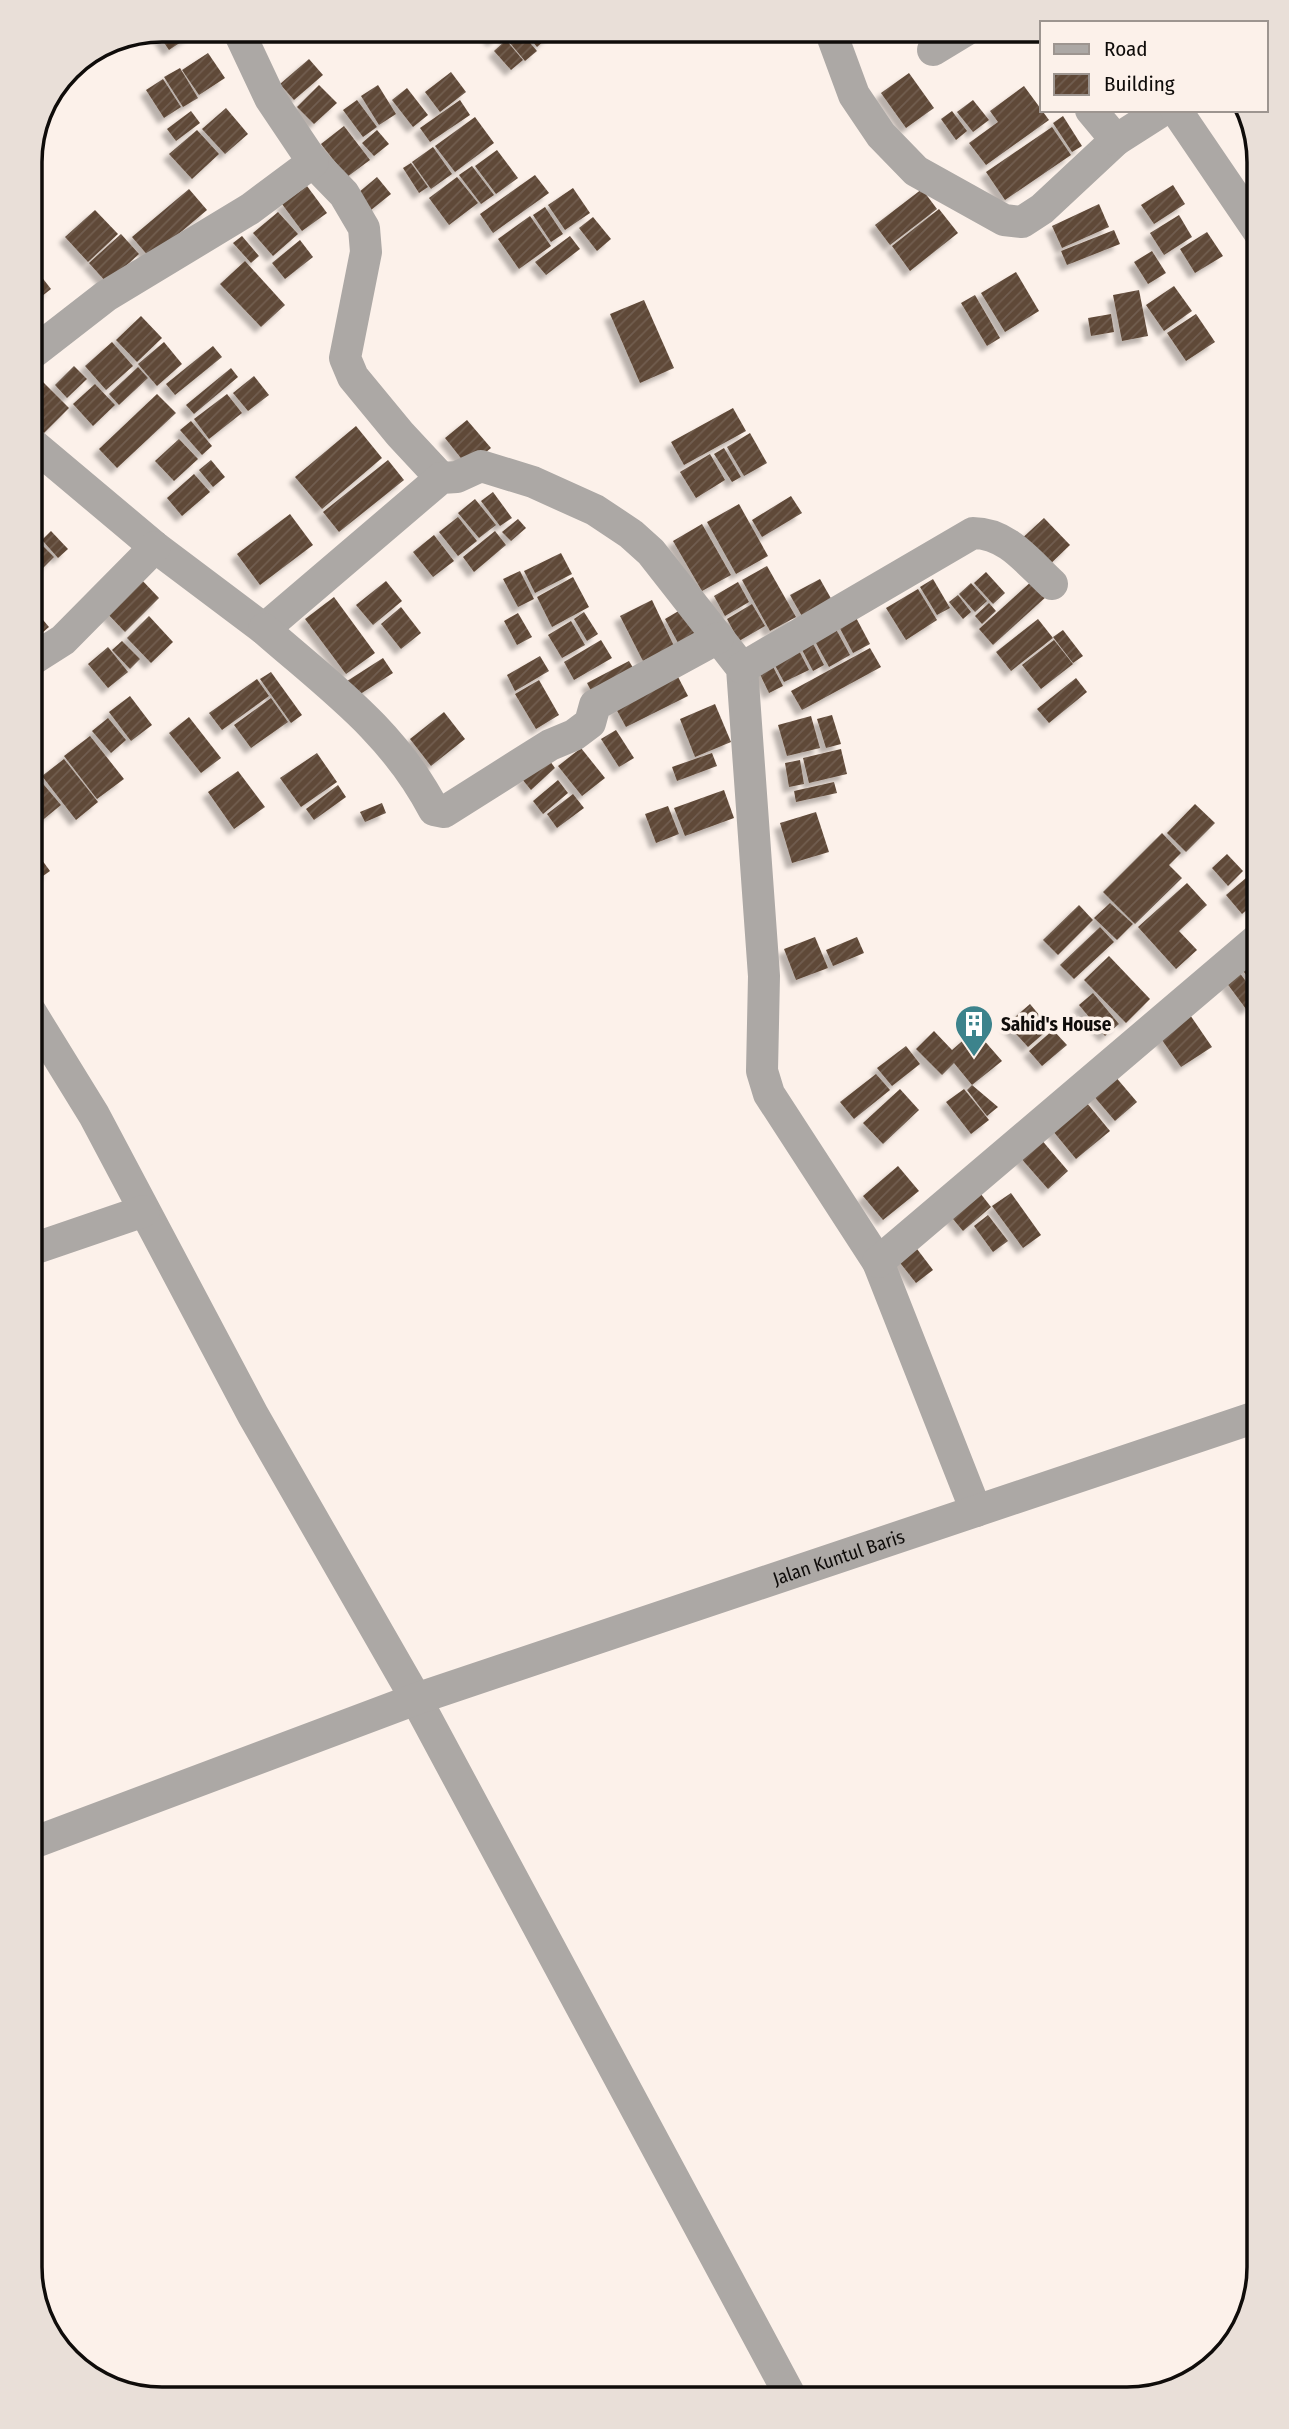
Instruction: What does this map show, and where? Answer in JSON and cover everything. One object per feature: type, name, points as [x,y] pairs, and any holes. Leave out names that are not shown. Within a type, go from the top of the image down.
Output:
[{"type":"street","points":[[244,42],[270,98],[313,162],[344,194],[364,228],[366,252],[345,358],[361,386],[441,478]]},
{"type":"street","points":[[834,42],[854,95],[881,135],[916,171],[1004,220],[1022,222],[1042,209],[1116,140],[1160,112]]},
{"type":"street","points":[[933,50],[946,42]]},
{"type":"street","points":[[1093,112],[1116,140]]},
{"type":"street","points":[[1177,112],[1247,214]]},
{"type":"street","points":[[42,346],[106,296],[201,241],[313,162]]},
{"type":"street","points":[[42,452],[155,547],[264,629],[368,718],[402,758],[434,810],[444,812],[550,745],[574,735],[590,723],[595,705],[718,638]]},
{"type":"street","points":[[264,629],[441,478],[457,477],[481,466],[533,482],[595,510],[631,534],[651,552],[742,668],[764,976],[762,1071],[769,1094],[878,1262],[976,1511]]},
{"type":"street","points":[[742,668],[973,533],[988,533],[1007,543],[1052,584]]},
{"type":"street","points":[[42,653],[63,640],[155,547]]},
{"type":"street","points":[[878,1262],[1247,947]]},
{"type":"street","points":[[42,1030],[94,1115],[253,1415],[416,1699],[786,2387]]},
{"type":"street","points":[[42,1246],[144,1211]]},
{"type":"street","name":"Jalan Kuntul Baris","points":[[42,1839],[416,1699],[1247,1420]]},
{"type":"building","points":[[164,42],[181,42],[169,50]]},
{"type":"building","points":[[504,42],[508,42],[523,60],[511,70],[494,51]]},
{"type":"building","points":[[509,42],[529,42],[537,51],[525,61]]},
{"type":"building","points":[[208,53],[225,78],[199,95],[182,70]]},
{"type":"building","points":[[309,59],[323,75],[294,100],[280,84]]},
{"type":"building","points":[[180,68],[198,98],[183,107],[164,77]]},
{"type":"building","points":[[451,72],[466,92],[440,112],[425,92]]},
{"type":"building","points":[[909,73],[934,108],[906,128],[881,93]]},
{"type":"building","points":[[163,79],[181,107],[164,118],[146,90]]},
{"type":"building","points":[[319,85],[337,103],[314,124],[297,107]]},
{"type":"building","points":[[378,85],[396,114],[379,125],[361,96]]},
{"type":"building","points":[[1024,86],[1040,108],[1040,112],[1049,120],[986,165],[969,143],[998,122],[990,111]]},
{"type":"building","points":[[407,88],[428,115],[413,127],[392,100]]},
{"type":"building","points":[[357,100],[377,127],[363,137],[343,110]]},
{"type":"building","points":[[460,100],[470,115],[430,142],[420,128]]},
{"type":"building","points":[[973,100],[989,120],[973,132],[957,112]]},
{"type":"building","points":[[226,108],[248,134],[225,154],[202,129]]},
{"type":"building","points":[[191,111],[200,123],[176,141],[167,129]]},
{"type":"building","points":[[952,111],[967,131],[956,140],[941,119]]},
{"type":"building","points":[[1063,116],[1082,146],[1072,152],[1053,123]]},
{"type":"building","points":[[475,117],[494,143],[455,172],[435,146]]},
{"type":"building","points":[[344,126],[370,160],[347,177],[321,144]]},
{"type":"building","points":[[1052,127],[1071,155],[1005,200],[986,172]]},
{"type":"building","points":[[197,130],[219,154],[192,179],[169,154]]},
{"type":"building","points":[[377,130],[389,144],[374,156],[362,143]]},
{"type":"building","points":[[433,147],[452,174],[431,189],[412,162]]},
{"type":"building","points":[[497,150],[518,178],[496,194],[475,166]]},
{"type":"building","points":[[411,163],[428,187],[419,193],[403,168]]},
{"type":"building","points":[[472,166],[494,195],[481,204],[459,175]]},
{"type":"building","points":[[535,175],[549,193],[493,233],[480,214]]},
{"type":"building","points":[[377,177],[391,194],[371,210],[358,193]]},
{"type":"building","points":[[457,177],[478,203],[449,225],[429,198]]},
{"type":"building","points":[[1173,185],[1185,204],[1154,224],[1141,205]]},
{"type":"building","points":[[307,186],[327,213],[302,231],[282,204]]},
{"type":"building","points":[[573,188],[590,213],[565,230],[548,205]]},
{"type":"building","points":[[189,189],[207,210],[150,258],[132,237]]},
{"type":"building","points":[[922,189],[937,209],[890,245],[875,225]]},
{"type":"building","points":[[1099,204],[1109,227],[1062,248],[1052,226]]},
{"type":"building","points":[[545,207],[563,234],[551,242],[533,215]]},
{"type":"building","points":[[939,209],[958,233],[910,271],[892,246]]},
{"type":"building","points":[[95,210],[118,234],[88,262],[65,237]]},
{"type":"building","points":[[278,212],[298,234],[273,256],[253,233]]},
{"type":"building","points":[[1179,215],[1192,237],[1164,255],[1150,233]]},
{"type":"building","points":[[530,216],[551,246],[519,269],[498,239]]},
{"type":"building","points":[[593,217],[611,239],[597,251],[579,228]]},
{"type":"building","points":[[1114,230],[1120,244],[1067,265],[1061,251]]},
{"type":"building","points":[[1207,232],[1223,256],[1195,273],[1180,249]]},
{"type":"building","points":[[121,234],[139,254],[107,283],[89,263]]},
{"type":"building","points":[[242,236],[259,256],[251,263],[233,243]]},
{"type":"building","points":[[570,236],[580,249],[546,275],[535,262]]},
{"type":"building","points":[[300,240],[313,257],[285,279],[272,263]]},
{"type":"building","points":[[1152,251],[1166,273],[1148,284],[1134,262]]},
{"type":"building","points":[[245,261],[285,305],[261,327],[220,284]]},
{"type":"building","points":[[1016,272],[1039,311],[1005,332],[981,293]]},
{"type":"building","points":[[42,277],[51,289],[42,296]]},
{"type":"building","points":[[1174,286],[1192,311],[1164,331],[1146,305]]},
{"type":"building","points":[[1139,290],[1148,336],[1122,341],[1113,295]]},
{"type":"building","points":[[975,295],[1000,338],[987,346],[961,303]]},
{"type":"building","points":[[644,300],[674,368],[640,383],[610,314]]},
{"type":"building","points":[[1111,314],[1114,332],[1091,336],[1088,318]]},
{"type":"building","points":[[1196,314],[1215,342],[1186,361],[1167,333]]},
{"type":"building","points":[[141,316],[162,338],[137,362],[116,340]]},
{"type":"building","points":[[112,342],[133,366],[106,390],[85,366]]},
{"type":"building","points":[[164,342],[182,364],[157,386],[138,364]]},
{"type":"building","points":[[213,346],[222,357],[175,395],[166,384]]},
{"type":"building","points":[[74,366],[87,379],[67,398],[55,385]]},
{"type":"building","points":[[138,367],[148,378],[119,405],[109,394]]},
{"type":"building","points":[[231,368],[238,377],[194,414],[186,405]]},
{"type":"building","points":[[254,376],[269,395],[248,411],[233,393]]},
{"type":"building","points":[[42,381],[69,408],[44,433],[42,431]]},
{"type":"building","points":[[95,384],[115,405],[93,426],[73,404]]},
{"type":"building","points":[[157,394],[176,413],[117,468],[99,449]]},
{"type":"building","points":[[227,394],[242,413],[209,439],[194,419]]},
{"type":"building","points":[[733,408],[746,431],[684,465],[671,442]]},
{"type":"building","points":[[467,420],[491,448],[468,467],[445,438]]},
{"type":"building","points":[[191,421],[212,446],[202,455],[180,430]]},
{"type":"building","points":[[356,426],[382,458],[322,509],[295,477]]},
{"type":"building","points":[[750,433],[767,463],[744,476],[727,447]]},
{"type":"building","points":[[179,439],[198,459],[174,481],[155,461]]},
{"type":"building","points":[[724,448],[741,477],[732,482],[714,454]]},
{"type":"building","points":[[710,454],[725,480],[696,498],[680,472]]},
{"type":"building","points":[[211,460],[225,477],[213,487],[199,470]]},
{"type":"building","points":[[388,460],[404,480],[339,532],[323,512]]},
{"type":"building","points":[[194,474],[210,492],[182,516],[167,498]]},
{"type":"building","points":[[493,492],[512,518],[500,526],[481,501]]},
{"type":"building","points":[[791,496],[802,513],[762,537],[752,520]]},
{"type":"building","points":[[475,499],[496,525],[479,538],[458,513]]},
{"type":"building","points":[[739,504],[768,556],[736,574],[707,522]]},
{"type":"building","points":[[290,514],[313,545],[260,585],[237,554]]},
{"type":"building","points":[[458,517],[477,541],[458,556],[439,532]]},
{"type":"building","points":[[1044,518],[1070,545],[1043,571],[1017,543]]},
{"type":"building","points":[[518,519],[526,528],[511,541],[502,532]]},
{"type":"building","points":[[702,524],[731,575],[702,591],[673,541]]},
{"type":"building","points":[[51,531],[68,549],[58,558],[42,540]]},
{"type":"building","points":[[495,531],[506,545],[474,572],[463,557]]},
{"type":"building","points":[[434,535],[454,561],[433,577],[413,552]]},
{"type":"building","points":[[42,545],[54,557],[42,569]]},
{"type":"building","points":[[561,553],[572,574],[535,593],[524,571]]},
{"type":"building","points":[[767,566],[796,617],[770,631],[742,580]]},
{"type":"building","points":[[520,571],[534,599],[518,607],[503,579]]},
{"type":"building","points":[[986,572],[1005,593],[993,604],[974,583]]},
{"type":"building","points":[[139,577],[159,598],[125,632],[105,611]]},
{"type":"building","points":[[573,577],[589,607],[552,627],[537,597]]},
{"type":"building","points":[[820,579],[833,602],[803,618],[790,595]]},
{"type":"building","points":[[933,579],[950,608],[937,615],[920,587]]},
{"type":"building","points":[[1033,580],[1047,596],[993,645],[979,629]]},
{"type":"building","points":[[386,581],[402,601],[373,625],[356,605]]},
{"type":"building","points":[[738,582],[749,602],[725,616],[714,596]]},
{"type":"building","points":[[971,583],[987,601],[975,612],[959,594]]},
{"type":"building","points":[[918,589],[937,620],[906,640],[886,608]]},
{"type":"building","points":[[958,595],[971,612],[963,619],[949,602]]},
{"type":"building","points":[[334,597],[375,653],[346,674],[305,619]]},
{"type":"building","points":[[652,600],[674,646],[643,661],[620,616]]},
{"type":"building","points":[[989,603],[996,611],[982,624],[975,616]]},
{"type":"building","points":[[752,604],[765,626],[739,641],[727,619]]},
{"type":"building","points":[[401,607],[421,633],[401,649],[381,624]]},
{"type":"building","points":[[682,609],[701,642],[683,652],[665,619]]},
{"type":"building","points":[[584,612],[598,634],[587,641],[574,619]]},
{"type":"building","points":[[853,612],[870,644],[853,653],[836,621]]},
{"type":"building","points":[[518,613],[532,637],[517,645],[504,621]]},
{"type":"building","points":[[149,616],[173,642],[151,663],[127,638]]},
{"type":"building","points":[[42,619],[49,627],[42,633]]},
{"type":"building","points":[[1038,619],[1053,638],[1011,671],[996,652]]},
{"type":"building","points":[[831,620],[850,655],[829,667],[810,632]]},
{"type":"building","points":[[571,621],[585,645],[562,658],[548,635]]},
{"type":"building","points":[[1063,630],[1083,656],[1073,663],[1053,637]]},
{"type":"building","points":[[810,638],[824,665],[813,671],[799,644]]},
{"type":"building","points":[[601,640],[612,658],[574,680],[564,662]]},
{"type":"building","points":[[1054,640],[1073,664],[1041,689],[1022,665]]},
{"type":"building","points":[[122,641],[140,659],[130,669],[112,650]]},
{"type":"building","points":[[795,643],[809,670],[784,682],[770,656]]},
{"type":"building","points":[[108,647],[128,672],[108,688],[88,664]]},
{"type":"building","points":[[870,648],[881,667],[802,710],[791,691]]},
{"type":"building","points":[[540,656],[549,671],[515,691],[507,675]]},
{"type":"building","points":[[383,658],[393,673],[354,698],[344,683]]},
{"type":"building","points":[[769,659],[783,686],[769,693],[756,666]]},
{"type":"building","points":[[629,661],[639,678],[596,700],[587,683]]},
{"type":"building","points":[[271,672],[302,715],[291,723],[260,679]]},
{"type":"building","points":[[677,675],[688,696],[626,727],[615,707]]},
{"type":"building","points":[[1076,678],[1087,692],[1049,723],[1037,709]]},
{"type":"building","points":[[257,679],[269,696],[222,730],[209,713]]},
{"type":"building","points":[[539,680],[559,715],[536,729],[515,694]]},
{"type":"building","points":[[130,696],[152,725],[131,741],[109,712]]},
{"type":"building","points":[[271,698],[288,722],[251,748],[234,725]]},
{"type":"building","points":[[715,704],[731,742],[695,757],[680,719]]},
{"type":"building","points":[[444,712],[465,739],[431,766],[410,739]]},
{"type":"building","points":[[832,715],[841,744],[826,748],[817,719]]},
{"type":"building","points":[[811,716],[820,748],[787,756],[778,725]]},
{"type":"building","points":[[189,717],[221,758],[201,773],[169,733]]},
{"type":"building","points":[[108,718],[126,740],[111,753],[92,731]]},
{"type":"building","points":[[616,730],[634,758],[619,767],[601,739]]},
{"type":"building","points":[[90,736],[124,779],[97,799],[64,756]]},
{"type":"building","points":[[581,748],[605,778],[582,796],[558,766]]},
{"type":"building","points":[[841,749],[847,774],[809,783],[803,758]]},
{"type":"building","points":[[317,753],[337,782],[301,807],[280,778]]},
{"type":"building","points":[[712,753],[717,766],[677,781],[672,767]]},
{"type":"building","points":[[547,757],[555,768],[531,790],[522,779]]},
{"type":"building","points":[[64,759],[98,802],[76,820],[42,776]]},
{"type":"building","points":[[800,760],[804,784],[789,787],[785,763]]},
{"type":"building","points":[[238,771],[265,807],[234,829],[208,792]]},
{"type":"building","points":[[558,780],[568,793],[543,814],[533,801]]},
{"type":"building","points":[[834,782],[837,793],[796,802],[794,791]]},
{"type":"building","points":[[42,783],[61,805],[42,821]]},
{"type":"building","points":[[338,785],[346,797],[314,820],[306,809]]},
{"type":"building","points":[[724,790],[734,818],[685,836],[674,808]]},
{"type":"building","points":[[573,794],[584,808],[557,828],[547,814]]},
{"type":"building","points":[[382,803],[386,813],[365,822],[360,812]]},
{"type":"building","points":[[1195,804],[1215,823],[1186,852],[1167,833]]},
{"type":"building","points":[[668,806],[679,834],[656,843],[645,814]]},
{"type":"building","points":[[816,812],[829,852],[792,863],[780,823]]},
{"type":"building","points":[[1162,833],[1181,853],[1169,865],[1182,878],[1135,924],[1103,892]]},
{"type":"building","points":[[1227,854],[1243,871],[1228,886],[1212,868]]},
{"type":"building","points":[[42,860],[50,871],[42,877]]},
{"type":"building","points":[[1247,879],[1247,910],[1242,914],[1226,895]]},
{"type":"building","points":[[1187,883],[1207,905],[1179,931],[1197,950],[1176,969],[1138,927]]},
{"type":"building","points":[[1110,903],[1133,924],[1117,940],[1094,918]]},
{"type":"building","points":[[1079,905],[1093,920],[1058,955],[1043,940]]},
{"type":"building","points":[[1100,927],[1114,942],[1074,979],[1060,965]]},
{"type":"building","points":[[815,937],[828,968],[796,980],[784,949]]},
{"type":"building","points":[[857,937],[864,953],[833,966],[826,950]]},
{"type":"building","points":[[1109,956],[1150,999],[1126,1023],[1084,980]]},
{"type":"building","points":[[1247,964],[1247,976],[1241,968]]},
{"type":"building","points":[[1239,972],[1247,983],[1247,1008],[1246,1009],[1226,982]]},
{"type":"building","points":[[1093,993],[1119,1024],[1105,1036],[1079,1005]]},
{"type":"building","points":[[1030,1004],[1050,1028],[1028,1047],[1007,1024]]},
{"type":"building","points":[[1188,1012],[1212,1047],[1181,1067],[1157,1033]]},
{"type":"building","name":"Sahid's House","points":[[975,1030],[1002,1061],[972,1085],[954,1063],[942,1075],[916,1049],[934,1031],[952,1050]]},
{"type":"building","points":[[1053,1030],[1067,1045],[1042,1066],[1029,1051]]},
{"type":"building","points":[[906,1046],[920,1064],[892,1086],[877,1068]]},
{"type":"building","points":[[876,1074],[890,1090],[854,1119],[840,1102]]},
{"type":"building","points":[[1114,1075],[1137,1102],[1115,1121],[1092,1094]]},
{"type":"building","points":[[972,1085],[998,1107],[987,1116],[967,1090]]},
{"type":"building","points":[[900,1089],[919,1110],[883,1144],[863,1123]]},
{"type":"building","points":[[964,1089],[989,1120],[971,1134],[946,1102]]},
{"type":"building","points":[[1082,1097],[1110,1131],[1076,1159],[1048,1125]]},
{"type":"building","points":[[1040,1138],[1068,1171],[1048,1189],[1019,1156]]},
{"type":"building","points":[[898,1166],[919,1191],[883,1220],[863,1196]]},
{"type":"building","points":[[977,1189],[991,1207],[963,1231],[948,1213]]},
{"type":"building","points":[[1011,1193],[1041,1235],[1023,1248],[992,1206]]},
{"type":"building","points":[[988,1215],[1008,1241],[993,1252],[974,1226]]},
{"type":"building","points":[[914,1245],[933,1270],[916,1283],[897,1259]]},
{"type":"place","name":"Sahid's House","points":[[974,1058]]}]
